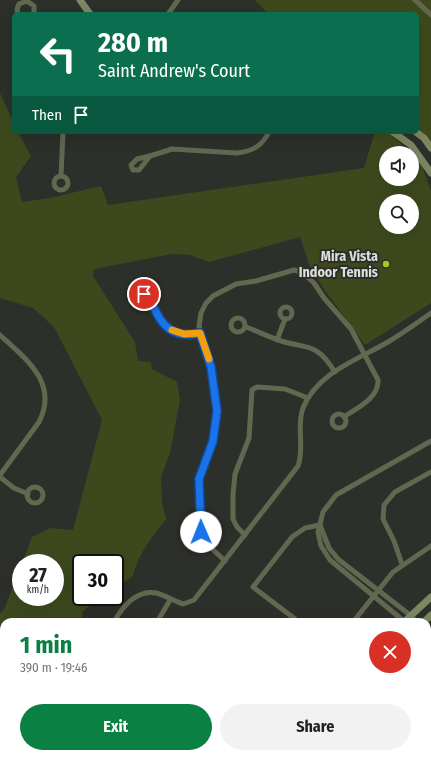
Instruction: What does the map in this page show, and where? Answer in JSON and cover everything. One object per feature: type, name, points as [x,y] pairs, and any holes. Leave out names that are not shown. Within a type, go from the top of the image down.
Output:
[{"type":"street","points":[[80,0],[89,12]]},
{"type":"street","points":[[169,12],[178,0]]},
{"type":"street","points":[[415,0],[431,15]]},
{"type":"street","points":[[18,12],[17,9],[22,1],[31,3],[34,6],[34,12]]},
{"type":"street","points":[[61,176],[63,134]]},
{"type":"street","points":[[150,156],[172,148],[237,152],[247,151],[258,147],[268,134]]},
{"type":"street","points":[[396,134],[411,146],[431,173]]},
{"type":"street","points":[[419,134],[424,138],[431,148]]},
{"type":"street","points":[[225,561],[205,542],[200,527],[199,479],[213,441],[217,411],[211,367],[200,333],[199,320],[206,303],[213,296],[236,284],[256,281],[294,270],[302,272],[314,283],[324,298],[351,329],[376,376],[378,388],[373,396],[344,417]]},
{"type":"street","points":[[152,303],[158,316],[168,328],[184,334],[200,333]]},
{"type":"street","points":[[117,618],[128,604],[141,595],[157,593],[170,600],[183,604],[194,600],[298,466],[301,456],[300,422],[308,398],[318,384],[364,354],[389,341],[431,313]]},
{"type":"street","points":[[277,340],[285,319]]},
{"type":"street","points":[[246,327],[277,340],[309,346],[315,349],[325,358],[335,372]]},
{"type":"street","points":[[0,335],[33,366],[40,378],[46,397],[44,413],[39,422],[0,476],[14,488],[28,494]]},
{"type":"street","points":[[245,535],[236,527],[233,519],[233,495],[236,474],[249,438],[252,390],[257,388],[285,389],[308,398]]},
{"type":"street","points":[[400,618],[330,560],[321,546],[318,532],[327,506],[336,495],[431,441]]},
{"type":"street","points":[[402,564],[394,541],[383,519],[384,505],[395,492],[431,472]]},
{"type":"street","points":[[294,618],[253,587],[292,537],[305,528],[320,525]]},
{"type":"street","points":[[320,525],[334,554],[413,618]]},
{"type":"street","points":[[356,618],[378,590],[402,564],[431,546]]},
{"type":"street","points":[[408,618],[431,597]]},
{"type":"street","points":[[159,618],[170,600]]},
{"type":"green space","points":[[255,0],[431,0],[431,145],[419,131],[419,12],[266,12]]},
{"type":"green space","points":[[0,93],[12,119],[12,134],[19,134],[31,156],[16,177],[22,202],[50,198],[101,186],[108,205],[364,168],[374,134],[390,134],[403,146],[379,146],[379,186],[419,186],[419,162],[422,166],[431,191],[431,303],[365,345],[324,289],[309,264],[300,237],[209,262],[190,255],[172,254],[94,269],[93,276],[135,342],[138,361],[151,362],[152,369],[177,382],[180,400],[170,453],[161,477],[162,503],[166,519],[142,553],[133,576],[124,582],[124,554],[72,554],[72,606],[90,606],[83,611],[82,618],[0,618],[0,613],[4,610],[12,589],[12,606],[64,606],[64,554],[25,554],[32,537],[50,528],[73,530],[102,420],[54,327],[33,308],[0,298]]},
{"type":"slow traffic","points":[[172,330],[189,335],[200,333],[209,359]]},
{"type":"place","name":"Mira Vista Indoor Tennis","points":[[386,264]]},
{"type":"route","points":[[144,294],[145,300],[152,303],[160,320],[168,328],[179,333],[189,335],[200,333],[211,367],[217,401],[217,419],[213,441],[199,479],[201,532]]}]
